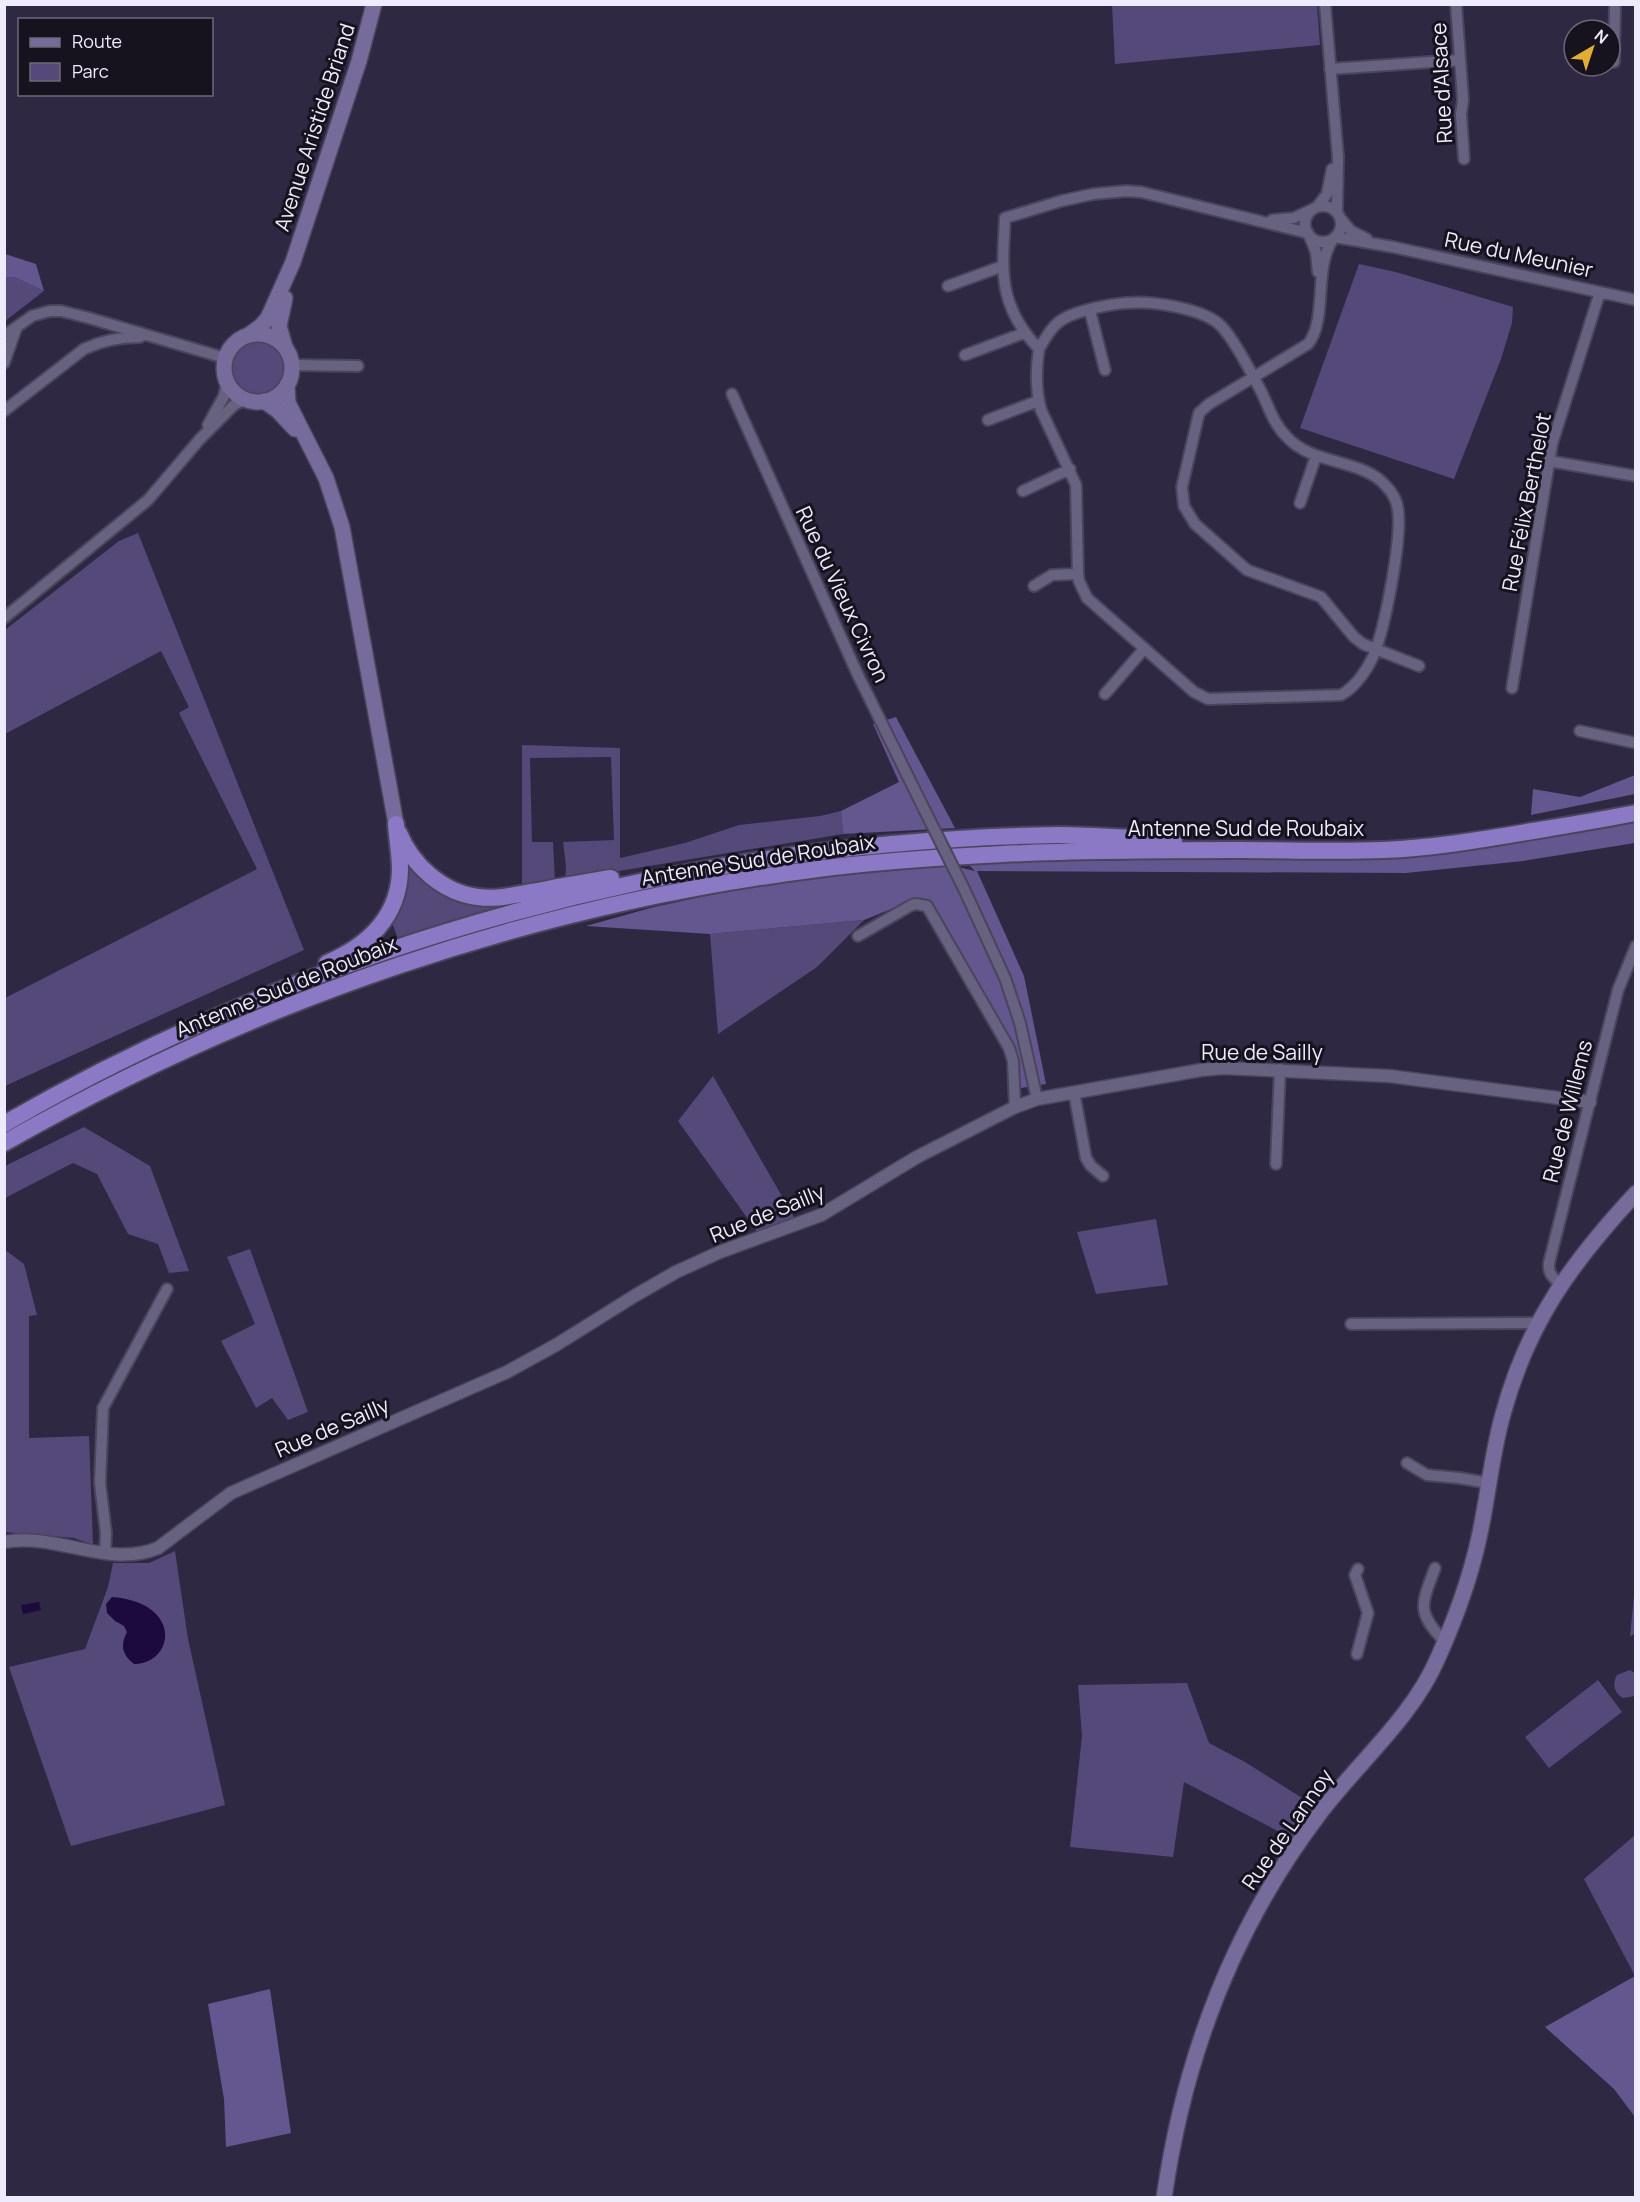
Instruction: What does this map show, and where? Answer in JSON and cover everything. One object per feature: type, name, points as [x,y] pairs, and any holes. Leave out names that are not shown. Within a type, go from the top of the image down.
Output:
[{"type":"highway","name":"Antenne Sud de Roubaix","points":[[4,1124],[93,1076],[173,1037],[316,977],[411,944],[548,904],[688,873],[767,859],[848,849],[980,838],[1065,835],[1154,840],[1303,843],[1406,839],[1505,828],[1635,805]]},
{"type":"highway","name":"Antenne Sud de Roubaix","points":[[4,1143],[132,1075],[245,1023],[329,989],[496,934],[584,911],[691,888],[847,865],[1003,854],[1389,850],[1453,844],[1635,813]]},
{"type":"highway","points":[[396,824],[404,843],[425,871],[452,890],[477,897],[506,897],[647,872],[688,873]]},
{"type":"highway","points":[[173,1037],[211,1011],[346,954],[370,937],[389,912],[398,890],[400,868],[396,824]]},
{"type":"main road","name":"Avenue Aristide Briand","points":[[285,348],[279,326],[293,262],[359,61],[374,4]]},
{"type":"main road","name":"Avenue Aristide Briand","points":[[250,334],[268,318],[293,262]]},
{"type":"main road","points":[[309,445],[278,411],[264,401],[245,399],[236,394],[227,382],[224,368],[225,358],[232,345],[243,337],[250,334],[270,336],[285,348],[292,365],[287,385],[288,403],[309,445],[330,488],[342,527],[396,824]]},
{"type":"main road","points":[[264,401],[279,394],[287,385]]},
{"type":"main road","name":"Rue de Lannoy","points":[[1164,2198],[1175,2132],[1192,2063],[1215,1997],[1242,1938],[1270,1886],[1297,1844],[1336,1792],[1418,1694],[1431,1673],[1469,1576],[1504,1409],[1537,1323],[1560,1284],[1589,1245],[1635,1193]]},
{"type":"street","points":[[1325,4],[1338,157],[1341,228],[1326,253],[1316,328],[1308,344],[1209,404],[1199,413],[1182,487],[1184,506],[1195,524],[1247,570],[1321,597],[1354,637],[1376,650],[1419,666]]},
{"type":"street","name":"Rue d'Alsace","points":[[1456,4],[1464,159]]},
{"type":"street","points":[[1330,69],[1460,60]]},
{"type":"street","points":[[1318,305],[1316,252],[1305,219],[1325,198],[1329,188],[1335,133]]},
{"type":"street","points":[[1039,349],[1018,324],[1003,282],[1005,218],[1082,196],[1126,191],[1141,192],[1252,219],[1309,234],[1322,242],[1334,238]]},
{"type":"street","points":[[1252,219],[1294,218],[1314,208],[1328,206],[1339,215]]},
{"type":"street","name":"Rue du Meunier","points":[[1339,215],[1347,227],[1356,234],[1393,247]]},
{"type":"street","name":"Rue du Meunier","points":[[1334,238],[1393,247],[1635,300]]},
{"type":"street","points":[[948,286],[1003,267]]},
{"type":"street","name":"Rue Félix Berthelot","points":[[1512,688],[1549,461],[1559,421],[1600,292]]},
{"type":"street","points":[[1141,303],[1208,316],[1223,327],[1281,431],[1296,446],[1316,456],[1358,469],[1386,485],[1396,502],[1398,511],[1394,559],[1385,614],[1376,650],[1355,685],[1341,695],[1215,700],[1201,697],[1092,604],[1082,590],[1078,574],[1077,493],[1074,478],[1038,401],[1038,358],[1039,349],[1059,322],[1066,317],[1090,310],[1141,303]]},
{"type":"street","points":[[1090,310],[1105,370]]},
{"type":"street","points":[[4,336],[40,313],[61,312],[225,358]]},
{"type":"street","points":[[4,363],[14,333],[20,324]]},
{"type":"street","points":[[965,355],[1024,333]]},
{"type":"street","points":[[4,411],[84,349],[119,338],[149,337]]},
{"type":"street","points":[[292,365],[358,366]]},
{"type":"street","points":[[200,439],[224,396],[227,382]]},
{"type":"street","name":"Rue du Vieux Civron","points":[[732,394],[832,620],[964,889],[1005,978],[1020,1023],[1037,1099]]},
{"type":"street","points":[[4,618],[148,500],[200,439],[237,403],[245,399]]},
{"type":"street","points":[[988,420],[1038,401]]},
{"type":"street","points":[[1300,503],[1316,456]]},
{"type":"street","points":[[1549,461],[1635,476]]},
{"type":"street","points":[[1023,491],[1070,469]]},
{"type":"street","points":[[1034,586],[1052,575],[1078,574]]},
{"type":"street","points":[[1105,694],[1144,649]]},
{"type":"street","points":[[1580,731],[1635,743]]},
{"type":"street","points":[[858,936],[910,906],[915,904],[927,906],[1009,1048],[1013,1061],[1015,1107]]},
{"type":"street","name":"Rue de Willems","points":[[1560,1284],[1551,1276],[1548,1270],[1549,1263],[1618,990],[1635,946]]},
{"type":"street","name":"Rue de Sailly","points":[[4,1542],[40,1539],[105,1553],[135,1554],[158,1548],[231,1492],[507,1372],[669,1276],[720,1252],[821,1215],[917,1157],[1015,1107],[1037,1099],[1212,1068],[1281,1069],[1409,1078],[1590,1102]]},
{"type":"street","points":[[1276,1164],[1281,1069]]},
{"type":"street","points":[[1074,1092],[1086,1158],[1091,1166],[1103,1176]]},
{"type":"street","points":[[105,1553],[106,1533],[100,1483],[103,1408],[167,1289]]},
{"type":"street","points":[[1352,1324],[1537,1323]]},
{"type":"street","points":[[1407,1463],[1427,1475],[1489,1484]]},
{"type":"street","points":[[1435,1568],[1424,1600],[1424,1612],[1436,1633],[1445,1642]]},
{"type":"street","points":[[1357,1654],[1368,1613],[1355,1575],[1359,1569]]},
{"type":"green space","points":[[1112,5],[1317,5],[1320,45],[1115,64]]},
{"type":"green space","points":[[1359,264],[1396,272],[1513,307],[1512,323],[1501,359],[1454,479],[1300,428]]},
{"type":"green space","points":[[14,277],[44,291],[5,321],[5,278]]},
{"type":"green space","points":[[253,340],[263,340],[278,348],[284,357],[286,368],[284,379],[278,388],[263,396],[253,396],[242,391],[235,384],[230,373],[230,363],[235,352],[242,345]]},
{"type":"green space","points":[[138,533],[304,950],[5,1086],[5,998],[257,869],[179,713],[189,707],[161,651],[5,734],[5,630],[119,541]]},
{"type":"green space","points":[[522,745],[620,748],[620,858],[685,843],[739,825],[820,816],[841,811],[843,834],[565,880],[563,842],[614,840],[611,757],[530,758],[532,842],[553,842],[555,881],[522,886]]},
{"type":"green space","points":[[404,861],[424,877],[521,900],[523,904],[399,942],[392,922]]},
{"type":"green space","points":[[864,920],[817,967],[718,1034],[710,934]]},
{"type":"green space","points":[[713,1076],[795,1219],[758,1233],[678,1121]]},
{"type":"green space","points":[[84,1127],[150,1166],[189,1271],[169,1273],[158,1244],[128,1234],[97,1174],[73,1163],[5,1198],[5,1166]]},
{"type":"green space","points":[[1156,1219],[1168,1285],[1096,1294],[1077,1232]]},
{"type":"green space","points":[[4,1249],[24,1264],[37,1315],[29,1316],[29,1438],[89,1436],[93,1545],[74,1538],[5,1532]]},
{"type":"green space","points":[[250,1249],[308,1412],[288,1420],[272,1398],[256,1408],[221,1341],[255,1324],[227,1257]]},
{"type":"green space","points":[[175,1551],[188,1639],[225,1805],[71,1846],[9,1667],[85,1649],[108,1587],[113,1563],[149,1563]]},
{"type":"green space","points":[[1635,1585],[1635,1634],[1630,1636]]},
{"type":"green space","points":[[1630,1670],[1635,1673],[1635,1696],[1623,1698],[1616,1691],[1615,1682],[1617,1675]]},
{"type":"green space","points":[[1598,1680],[1622,1712],[1549,1768],[1525,1737]]},
{"type":"green space","points":[[1187,1683],[1209,1743],[1245,1762],[1318,1808],[1293,1839],[1184,1782],[1173,1857],[1070,1847],[1082,1736],[1078,1685]]},
{"type":"green space","points":[[1635,1835],[1635,1976],[1584,1879]]},
{"type":"shaded area","points":[[5,254],[36,264],[44,291],[14,277],[5,278]]},
{"type":"shaded area","points":[[896,717],[955,828],[843,834],[841,811],[899,782],[873,724]]},
{"type":"shaded area","points":[[1635,775],[1635,794],[1531,815],[1533,789],[1580,797]]},
{"type":"shaded area","points":[[1635,817],[1635,843],[1523,861],[1406,873],[977,871],[1024,976],[1046,1084],[1021,1088],[1016,1052],[930,903],[916,899],[864,920],[710,934],[586,926],[654,907],[748,887],[940,863],[975,871],[967,863],[1006,859],[1093,861],[1248,857]]},
{"type":"shaded area","points":[[112,1597],[142,1604],[152,1610],[162,1622],[165,1631],[163,1647],[152,1659],[134,1664],[127,1657],[123,1649],[123,1641],[127,1632],[124,1626],[107,1613],[106,1604]]},
{"type":"shaded area","points":[[39,1602],[41,1610],[23,1614],[21,1605]]},
{"type":"shaded area","points":[[1635,1976],[1635,2117],[1614,2089],[1545,2027]]},
{"type":"shaded area","points":[[270,1989],[291,2133],[226,2147],[224,2099],[208,2004]]}]
